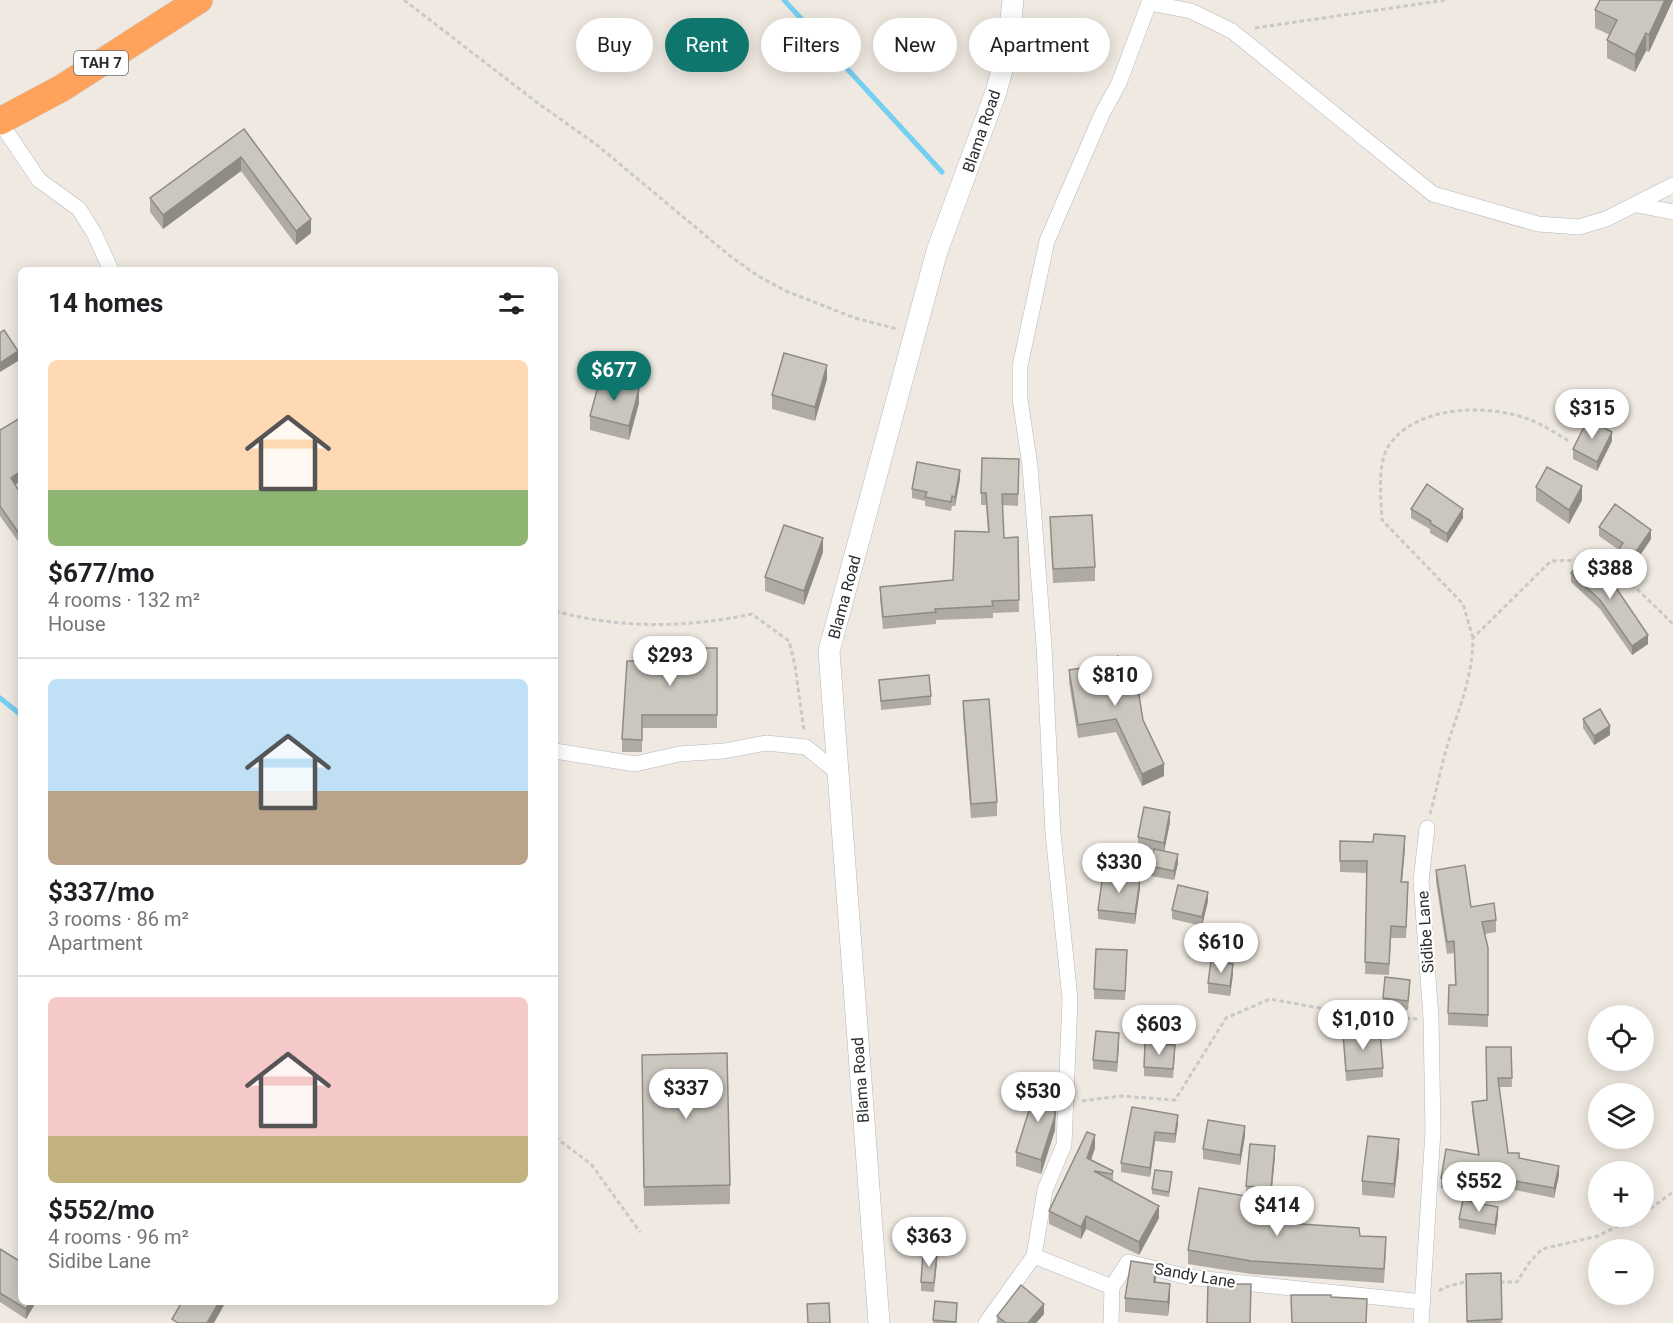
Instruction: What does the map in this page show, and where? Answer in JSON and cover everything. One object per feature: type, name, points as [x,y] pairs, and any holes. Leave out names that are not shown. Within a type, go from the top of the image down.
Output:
[{"type":"highway","name":"TAH 7","points":[[0,121],[62,88],[199,0]]},
{"type":"street","name":"Blama Road","points":[[879,1323],[829,651],[937,251],[996,92],[1008,48],[1013,0]]},
{"type":"street","points":[[986,1323],[1034,1256],[1045,1191],[1064,1145],[1070,999],[1053,834],[1044,646],[1030,466],[1020,399],[1020,366],[1047,241],[1102,114],[1119,82],[1144,2],[1184,13],[1195,5],[1232,31],[1433,194],[1538,224],[1579,227],[1606,219],[1673,185]]},
{"type":"street","points":[[0,121],[39,180],[79,209],[94,233],[110,267]]},
{"type":"street","points":[[1637,205],[1673,212]]},
{"type":"street","points":[[558,751],[635,764],[679,754],[724,751],[766,743],[806,747],[838,773]]},
{"type":"street","name":"Sidibe Lane","points":[[1421,1323],[1433,1131],[1431,1018],[1421,881],[1427,828]]},
{"type":"street","points":[[1034,1256],[1112,1287],[1111,1323]]},
{"type":"street","name":"Sandy Lane","points":[[1112,1287],[1128,1262],[1188,1277],[1423,1302]]},
{"type":"path","points":[[404,0],[539,104],[597,145],[729,256],[758,276],[786,291],[855,318],[913,333]]},
{"type":"path","points":[[1232,31],[1446,0]]},
{"type":"path","points":[[1427,828],[1446,750],[1464,699],[1473,659],[1473,638],[1463,604],[1382,520],[1380,480],[1388,447],[1414,422],[1456,409],[1496,412],[1532,420],[1569,441]]},
{"type":"path","points":[[1473,638],[1551,561],[1583,558],[1632,584],[1673,624]]},
{"type":"path","points":[[558,612],[590,620],[656,626],[717,622],[752,614],[789,641],[795,664],[806,747]]},
{"type":"path","points":[[1065,1103],[1121,1096],[1175,1100],[1226,1018],[1270,999],[1359,1015],[1431,1018]]},
{"type":"path","points":[[558,1139],[591,1164],[640,1232]]},
{"type":"path","points":[[1654,1206],[1673,1192]]},
{"type":"path","points":[[1497,1282],[1517,1282],[1528,1263],[1542,1249],[1598,1236],[1616,1227]]},
{"type":"path","points":[[1423,1302],[1445,1287],[1478,1281]]},
{"type":"building","points":[[1600,0],[1665,0],[1649,35],[1646,33],[1635,55],[1607,40],[1617,20],[1595,10]]},
{"type":"building","points":[[244,129],[311,219],[296,231],[241,157],[163,215],[150,198]]},
{"type":"building","points":[[4,330],[18,351],[0,363],[0,333]]},
{"type":"building","points":[[784,353],[827,365],[815,407],[772,395]]},
{"type":"building","points":[[600,379],[639,389],[629,426],[590,416]]},
{"type":"building","points":[[18,419],[18,473],[11,478],[18,489],[18,532],[0,506],[0,430]]},
{"type":"building","points":[[1588,419],[1612,432],[1597,462],[1573,449]]},
{"type":"building","points":[[982,458],[1019,459],[1018,494],[1002,494],[1004,538],[1018,537],[1019,600],[992,601],[993,606],[935,609],[936,612],[883,617],[880,587],[953,580],[955,531],[989,532],[986,493],[981,493]]},
{"type":"building","points":[[917,462],[960,470],[955,497],[952,496],[951,502],[925,497],[927,492],[912,489]]},
{"type":"building","points":[[1547,467],[1582,486],[1569,510],[1536,487]]},
{"type":"building","points":[[1427,484],[1463,509],[1447,534],[1411,509]]},
{"type":"building","points":[[1615,504],[1651,530],[1632,557],[1619,549],[1623,543],[1599,527]]},
{"type":"building","points":[[1092,515],[1095,567],[1053,569],[1050,517]]},
{"type":"building","points":[[784,525],[823,538],[804,591],[765,577]]},
{"type":"building","points":[[1586,556],[1610,579],[1648,635],[1632,646],[1600,600],[1571,573]]},
{"type":"building","points":[[661,648],[717,648],[717,715],[642,715],[642,740],[622,739],[627,661],[661,661]]},
{"type":"building","points":[[1118,656],[1128,679],[1136,677],[1143,720],[1164,764],[1142,774],[1116,719],[1078,725],[1069,670],[1096,666]]},
{"type":"building","points":[[929,675],[931,696],[881,701],[879,680]]},
{"type":"building","points":[[989,699],[997,802],[971,804],[963,701]]},
{"type":"building","points":[[1600,709],[1610,726],[1594,736],[1583,719]]},
{"type":"building","points":[[1144,807],[1170,812],[1164,843],[1138,837]]},
{"type":"building","points":[[1374,834],[1405,836],[1401,882],[1408,882],[1406,927],[1391,926],[1389,964],[1365,962],[1367,861],[1340,861],[1340,841],[1373,842]]},
{"type":"building","points":[[1154,849],[1178,854],[1174,871],[1150,866]]},
{"type":"building","points":[[1465,865],[1471,907],[1494,903],[1496,920],[1482,922],[1488,948],[1488,1015],[1448,1013],[1449,985],[1456,985],[1454,941],[1447,942],[1436,870]]},
{"type":"building","points":[[1103,874],[1140,879],[1135,914],[1098,910]]},
{"type":"building","points":[[1178,885],[1208,892],[1202,917],[1172,910]]},
{"type":"building","points":[[1096,949],[1127,950],[1125,991],[1094,989]]},
{"type":"building","points":[[1211,961],[1233,964],[1230,986],[1208,983]]},
{"type":"building","points":[[1385,977],[1410,980],[1408,1001],[1383,998]]},
{"type":"building","points":[[1096,1031],[1119,1033],[1117,1062],[1093,1060]]},
{"type":"building","points":[[1380,1031],[1383,1068],[1346,1071],[1343,1034]]},
{"type":"building","points":[[1145,1043],[1175,1045],[1173,1069],[1144,1067]]},
{"type":"building","points":[[1486,1047],[1511,1047],[1512,1078],[1498,1078],[1508,1153],[1519,1153],[1519,1158],[1559,1166],[1554,1188],[1515,1181],[1441,1178],[1446,1149],[1479,1155],[1472,1102],[1487,1100]]},
{"type":"building","points":[[727,1053],[730,1185],[644,1187],[642,1055]]},
{"type":"building","points":[[1037,1085],[1056,1091],[1055,1116],[1041,1160],[1016,1152]]},
{"type":"building","points":[[1132,1107],[1178,1115],[1175,1134],[1155,1132],[1150,1168],[1121,1163]]},
{"type":"building","points":[[1208,1120],[1245,1126],[1240,1155],[1203,1149]]},
{"type":"building","points":[[1087,1132],[1095,1135],[1087,1158],[1113,1171],[1112,1174],[1094,1171],[1159,1206],[1139,1242],[1086,1216],[1081,1227],[1049,1211]]},
{"type":"building","points":[[1368,1136],[1399,1139],[1394,1184],[1362,1181]]},
{"type":"building","points":[[1250,1144],[1275,1146],[1271,1188],[1246,1186]]},
{"type":"building","points":[[1155,1170],[1172,1172],[1169,1192],[1152,1189]]},
{"type":"building","points":[[1199,1188],[1246,1196],[1243,1214],[1273,1219],[1272,1222],[1359,1228],[1360,1236],[1386,1237],[1384,1269],[1251,1261],[1188,1250]]},
{"type":"building","points":[[1463,1200],[1498,1207],[1495,1225],[1459,1219]]},
{"type":"building","points":[[0,1249],[18,1260],[18,1304],[0,1293]]},
{"type":"building","points":[[923,1253],[937,1254],[934,1283],[921,1282]]},
{"type":"building","points":[[1131,1261],[1156,1265],[1154,1282],[1170,1284],[1168,1302],[1125,1298]]},
{"type":"building","points":[[1501,1273],[1502,1319],[1467,1321],[1466,1274]]},
{"type":"building","points":[[1208,1284],[1251,1284],[1250,1323],[1207,1323]]},
{"type":"building","points":[[1021,1285],[1044,1304],[1028,1323],[1006,1323],[997,1316]]},
{"type":"building","points":[[1291,1295],[1331,1295],[1331,1297],[1367,1299],[1366,1323],[1292,1323]]},
{"type":"building","points":[[935,1301],[957,1303],[956,1322],[933,1320]]},
{"type":"building","points":[[829,1303],[830,1323],[808,1323],[807,1304]]},
{"type":"building","points":[[180,1305],[217,1305],[207,1323],[178,1323],[172,1319]]},
{"type":"waterway","points":[[784,0],[942,172]]},
{"type":"waterway","points":[[0,698],[18,713]]}]
